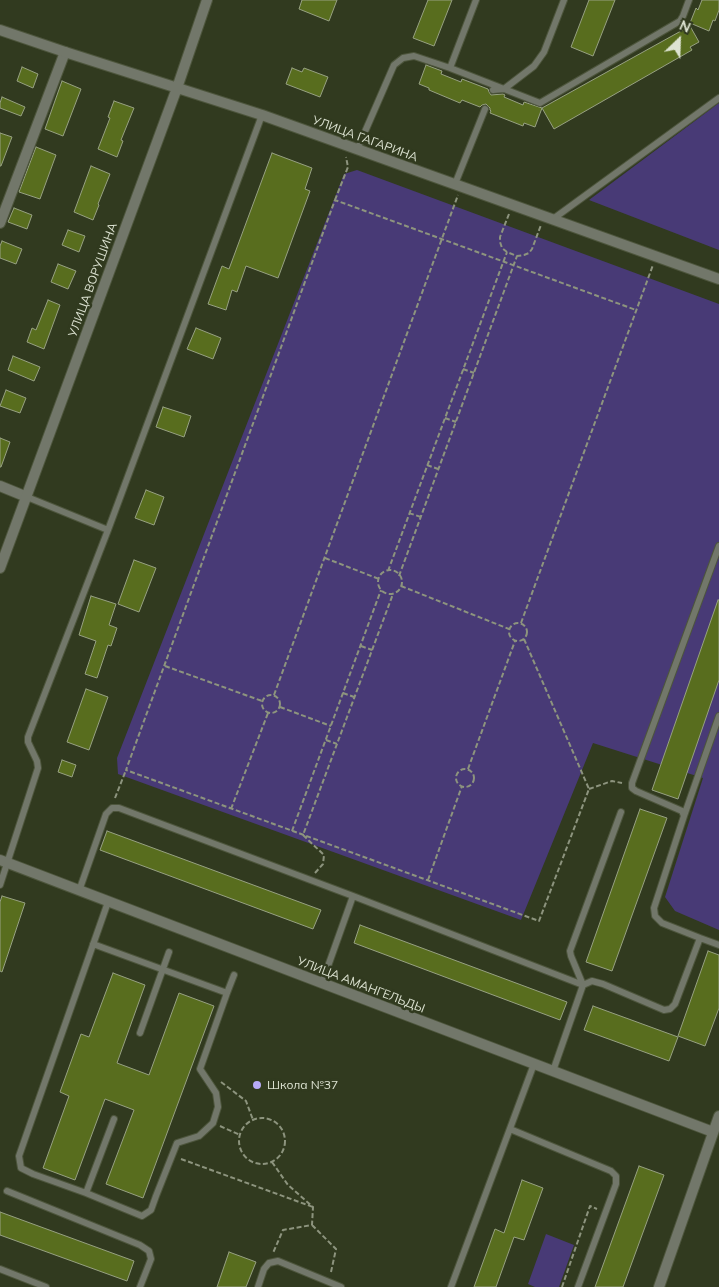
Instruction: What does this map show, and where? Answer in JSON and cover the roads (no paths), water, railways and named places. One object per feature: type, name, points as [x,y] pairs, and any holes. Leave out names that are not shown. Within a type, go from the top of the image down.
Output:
[{"type":"street","name":"УЛИЦА ВОРУШИНА","points":[[0,568],[177,88],[207,0]]},
{"type":"street","name":"УЛИЦА ГАГАРИНА","points":[[0,30],[262,115],[719,279]]},
{"type":"street","points":[[0,223],[65,52]]},
{"type":"street","points":[[0,486],[27,497]]},
{"type":"street","name":"УЛИЦА АМАНГЕЛЬДЫ","points":[[4,861],[713,1132]]},
{"type":"street","points":[[659,1287],[719,1116]]},
{"type":"lane","points":[[450,68],[476,0]]},
{"type":"lane","points":[[493,90],[504,89],[534,66],[544,52],[564,0]]},
{"type":"lane","points":[[357,150],[394,65],[402,58],[414,56],[540,103],[680,20],[690,0]]},
{"type":"lane","points":[[549,218],[719,98]]},
{"type":"lane","points":[[458,185],[485,109]]},
{"type":"lane","points":[[0,885],[4,861],[38,768],[37,761],[28,742],[28,737],[108,530],[262,115]]},
{"type":"lane","points":[[27,497],[108,530]]},
{"type":"lane","points":[[684,816],[678,808],[632,788],[632,784],[719,546]]},
{"type":"lane","points":[[719,716],[654,908],[656,916],[662,923],[719,945]]},
{"type":"lane","points":[[79,891],[106,814],[112,808],[119,808],[584,985],[592,982],[603,984],[664,1010],[670,1009],[675,1004],[700,938]]},
{"type":"lane","points":[[553,1071],[584,985],[570,951],[621,812]]},
{"type":"lane","points":[[322,983],[353,896]]},
{"type":"lane","points":[[108,902],[19,1156],[21,1168],[86,1192],[142,1216],[151,1210],[177,1143],[199,1136],[213,1123],[218,1107],[216,1093],[200,1069],[234,975]]},
{"type":"lane","points":[[93,944],[228,993]]},
{"type":"lane","points":[[140,1033],[169,952]]},
{"type":"lane","points":[[451,1287],[534,1064]]},
{"type":"lane","points":[[86,1192],[114,1120]]},
{"type":"lane","points":[[510,1129],[610,1171],[616,1176],[616,1184],[578,1287]]},
{"type":"lane","points":[[7,1192],[140,1244],[149,1251],[151,1259],[140,1287]]},
{"type":"lane","points":[[258,1287],[264,1269],[270,1263],[278,1261],[341,1287]]},
{"type":"lane","points":[[0,1269],[46,1287]]},
{"type":"place","name":"Школа №37","points":[[257,1085]]}]
